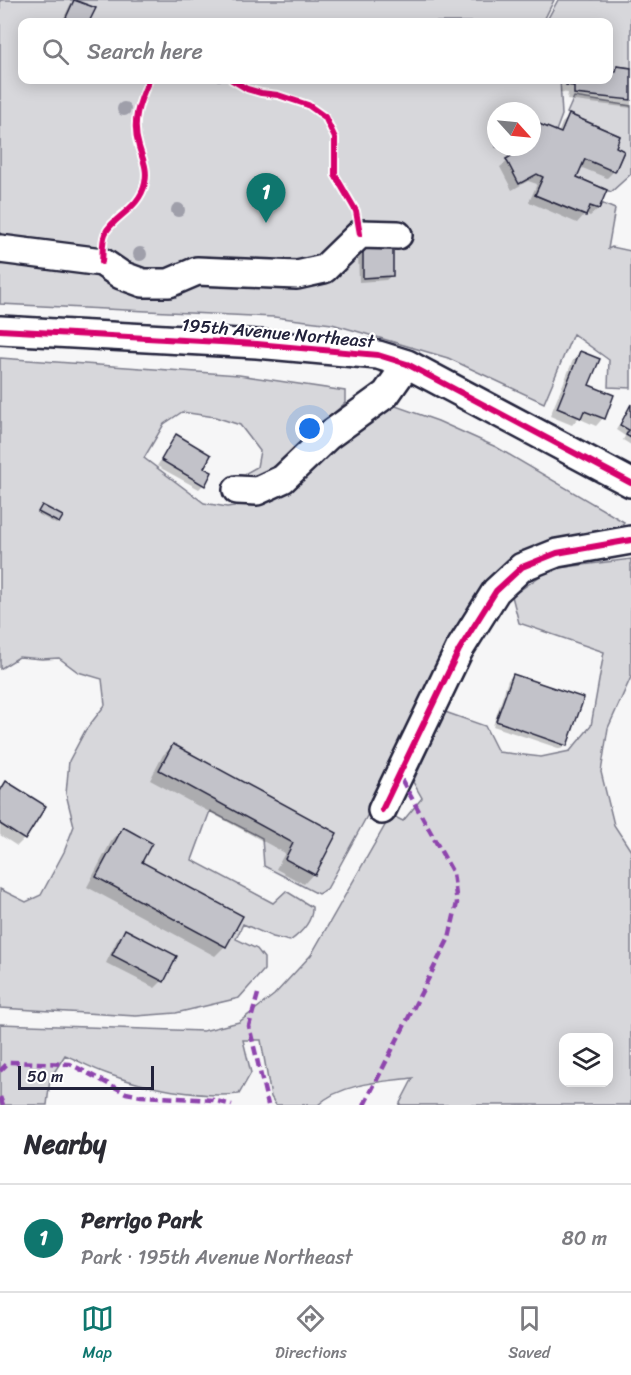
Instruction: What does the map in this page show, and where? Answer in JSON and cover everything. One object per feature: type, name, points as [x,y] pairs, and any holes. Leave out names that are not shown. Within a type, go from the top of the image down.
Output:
[{"type":"street","points":[[0,249],[102,262],[121,275],[143,283],[169,283],[197,271],[297,274],[324,269],[360,234],[398,235]]},
{"type":"street","name":"195th Avenue Northeast","points":[[0,330],[268,345],[378,355],[407,364],[631,483]]},
{"type":"street","points":[[237,490],[257,491],[283,479],[328,436],[386,394],[407,364]]},
{"type":"street","points":[[382,810],[459,650],[496,591],[522,567],[540,560],[557,554],[631,540]]},
{"type":"shaded area","points":[[0,0],[554,0],[545,18],[18,18],[18,84],[560,84],[562,115],[556,131],[541,125],[541,102],[487,102],[487,156],[511,156],[506,159],[543,177],[535,195],[585,216],[590,206],[599,209],[601,203],[615,209],[608,249],[612,247],[631,251],[631,388],[608,387],[609,360],[573,334],[544,403],[448,358],[332,324],[274,317],[0,304]]},
{"type":"shaded area","points":[[558,0],[631,0],[631,68],[617,66],[616,72],[613,72],[613,18],[548,18]]},
{"type":"shaded area","points":[[574,97],[631,106],[631,174],[611,192],[577,177],[585,159],[615,171],[624,151],[616,147],[620,136],[567,113]]},
{"type":"shaded area","points":[[0,358],[239,375],[345,391],[345,403],[302,442],[275,472],[250,483],[246,473],[257,467],[260,451],[240,425],[215,417],[182,412],[164,424],[144,458],[204,503],[227,507],[279,497],[357,429],[393,405],[438,421],[496,447],[624,522],[615,533],[561,538],[508,562],[472,604],[447,645],[373,805],[327,889],[318,894],[264,866],[262,838],[210,811],[192,860],[273,903],[286,891],[312,907],[308,922],[290,941],[273,937],[243,924],[236,939],[257,949],[264,958],[264,970],[239,998],[176,1013],[136,1016],[0,1008],[0,889],[26,902],[41,895],[64,852],[74,826],[66,794],[69,761],[85,731],[105,705],[102,679],[78,672],[59,658],[19,657],[0,669]]},
{"type":"shaded area","points":[[631,559],[631,677],[608,728],[601,772],[614,825],[631,851],[631,1105],[399,1105],[413,1078],[375,1082],[350,1088],[338,1092],[318,1105],[276,1105],[271,1097],[261,1040],[243,1040],[251,1073],[239,1094],[207,1095],[155,1088],[102,1072],[65,1055],[50,1079],[47,1105],[0,1105],[0,1024],[203,1031],[239,1022],[274,995],[311,955],[391,815],[403,821],[422,798],[413,782],[445,712],[485,726],[498,752],[541,757],[570,751],[591,726],[604,652],[519,623],[512,596],[550,569]]},
{"type":"building","points":[[74,0],[96,8],[91,18],[66,18]]},
{"type":"building","points":[[617,66],[631,68],[631,100],[574,94],[574,86],[566,85],[613,84],[613,72],[616,72]]},
{"type":"building","points":[[569,114],[620,136],[616,147],[624,151],[615,172],[585,159],[577,177],[607,190],[599,209],[590,206],[586,216],[535,195],[543,177],[537,174],[519,184],[506,159],[511,156],[541,156],[541,125],[561,133]]},
{"type":"building","points":[[363,246],[393,246],[393,276],[363,278]]},
{"type":"building","points":[[580,351],[600,359],[589,385],[614,395],[605,419],[584,411],[581,418],[557,408]]},
{"type":"building","points":[[631,404],[631,438],[626,435],[629,430],[620,425]]},
{"type":"building","points":[[176,434],[211,455],[204,468],[212,472],[205,486],[161,460]]},
{"type":"building","points":[[42,505],[63,516],[59,523],[38,512]]},
{"type":"building","points":[[513,674],[584,698],[567,746],[496,721]]},
{"type":"building","points":[[173,744],[337,833],[315,875],[285,859],[293,843],[159,770]]},
{"type":"building","points":[[6,781],[46,806],[25,840],[0,824],[0,791]]},
{"type":"building","points":[[123,827],[152,843],[142,862],[243,916],[226,947],[96,877]]},
{"type":"building","points":[[125,929],[177,956],[164,982],[112,955]]},
{"type":"marked path","points":[[364,1105],[449,938],[457,903],[453,873],[399,775]]},
{"type":"marked path","points":[[258,994],[249,1026],[268,1105]]},
{"type":"marked path","points":[[0,1071],[9,1062],[70,1064],[126,1093],[213,1100],[232,1105]]},
{"type":"marked path","points":[[0,1097],[3,1105]]},
{"type":"cycle path","points":[[102,262],[105,234],[138,200],[145,183],[145,169],[137,138],[136,121],[139,104],[147,84]]},
{"type":"cycle path","points":[[239,84],[247,89],[278,95],[308,105],[325,117],[335,138],[335,175],[356,211],[360,234]]},
{"type":"cycle path","points":[[0,330],[257,344],[378,355],[407,364],[631,483]]},
{"type":"cycle path","points":[[382,810],[459,650],[496,591],[522,567],[557,553],[631,540]]},
{"type":"place","name":"Perrigo Park","points":[[266,223]]}]
